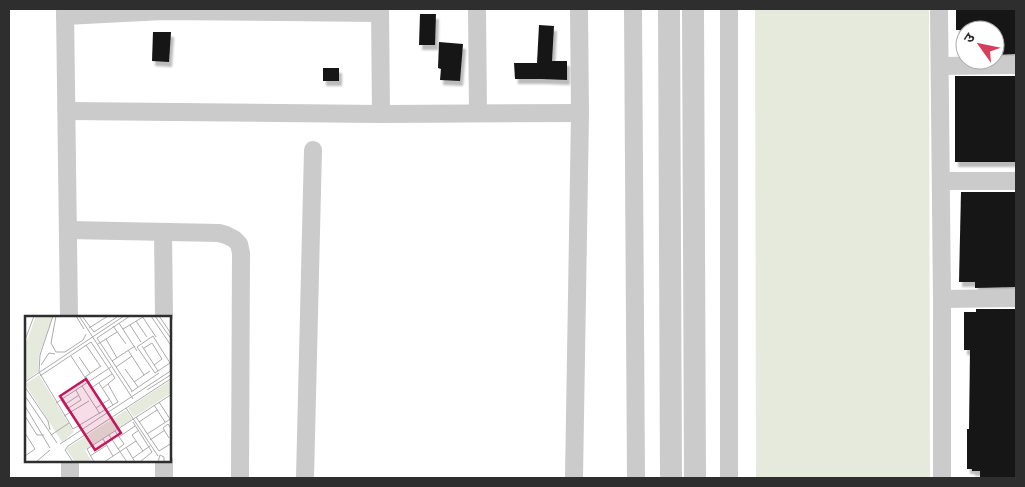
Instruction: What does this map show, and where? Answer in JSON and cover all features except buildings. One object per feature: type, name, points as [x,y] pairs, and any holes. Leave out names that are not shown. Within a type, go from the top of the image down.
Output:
[{"type":"street","points":[[477,9],[478,113]]},
{"type":"street","points":[[574,478],[580,9]]},
{"type":"street","points":[[632,9],[636,478]]},
{"type":"street","points":[[669,9],[671,478]]},
{"type":"street","points":[[693,9],[695,478]]},
{"type":"street","points":[[729,9],[729,478]]},
{"type":"street","points":[[939,9],[942,478]]},
{"type":"street","points":[[69,316],[65,12],[163,10],[380,11],[381,114]]},
{"type":"street","points":[[940,66],[1016,65]]},
{"type":"street","points":[[67,111],[381,114],[580,113]]},
{"type":"street","points":[[304,478],[313,150]]},
{"type":"street","points":[[941,181],[1016,181]]},
{"type":"street","points":[[68,230],[219,233],[226,235],[239,244],[242,294],[240,478]]},
{"type":"street","points":[[164,232],[164,316]]},
{"type":"street","points":[[942,299],[1016,298]]},
{"type":"street","points":[[70,462],[70,478]]},
{"type":"street","points":[[164,462],[164,478]]},
{"type":"shaded area","points":[[755,9],[929,9],[930,478],[756,478]]}]
